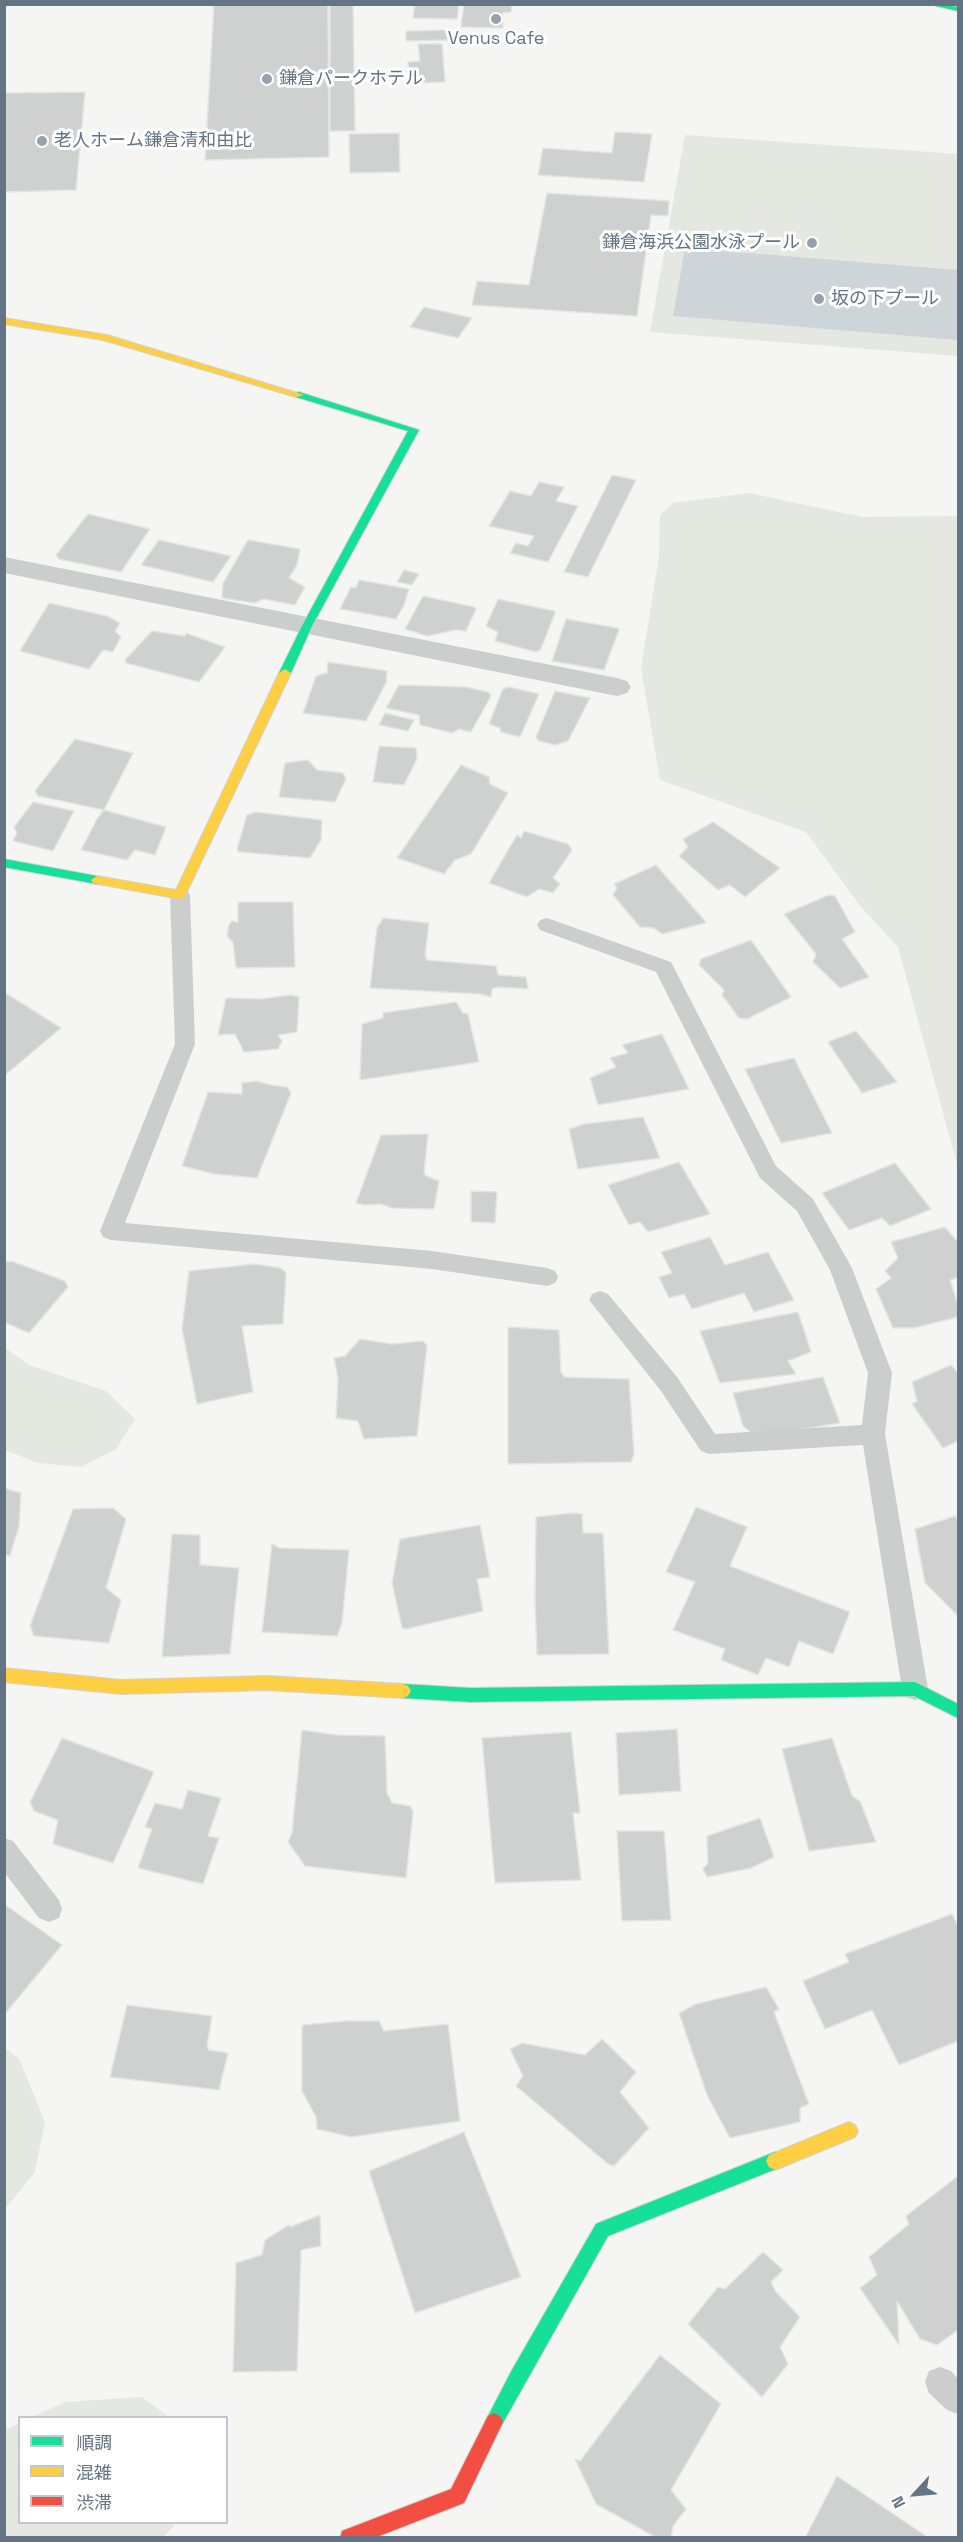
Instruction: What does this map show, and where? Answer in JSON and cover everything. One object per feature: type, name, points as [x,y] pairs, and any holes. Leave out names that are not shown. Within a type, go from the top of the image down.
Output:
[{"type":"main road","points":[[939,4],[958,9]]},
{"type":"main road","points":[[4,321],[105,337],[414,430],[307,626],[180,895],[4,863]]},
{"type":"main road","points":[[4,1675],[121,1687],[267,1683],[470,1695],[915,1689],[958,1711]]},
{"type":"main road","points":[[349,2538],[457,2496],[518,2376],[602,2230],[849,2131]]},
{"type":"street","points":[[4,565],[617,687]]},
{"type":"lane","points":[[180,895],[185,1044],[111,1231],[432,1260],[547,1277]]},
{"type":"lane","points":[[548,925],[664,967],[768,1172],[805,1205],[841,1268],[880,1373],[873,1434],[915,1689]]},
{"type":"lane","points":[[600,1300],[669,1384],[709,1444],[873,1434]]},
{"type":"lane","points":[[4,1850],[49,1909]]},
{"type":"shaded area","name":"鎌倉海浜公園水泳プール","points":[[685,135],[958,154],[958,356],[650,332]]},
{"type":"shaded area","points":[[685,248],[958,270],[958,340],[673,316]]},
{"type":"shaded area","points":[[749,493],[862,517],[958,516],[958,1168],[898,947],[861,907],[806,832],[660,780],[641,668],[659,557],[660,515],[673,503]]},
{"type":"shaded area","points":[[5,1348],[29,1365],[106,1391],[135,1419],[116,1449],[81,1467],[38,1463],[5,1450]]},
{"type":"shaded area","points":[[5,2048],[19,2059],[45,2122],[35,2172],[5,2209]]},
{"type":"shaded area","points":[[142,2397],[168,2416],[33,2416],[66,2402]]},
{"type":"shaded area","points":[[18,2424],[18,2524],[174,2524],[173,2527],[163,2537],[5,2537],[5,2430]]},
{"type":"building","points":[[214,4],[328,4],[329,157],[205,160]]},
{"type":"building","points":[[330,4],[353,4],[355,131],[330,131]]},
{"type":"building","points":[[415,4],[459,4],[457,19],[413,18]]},
{"type":"building","points":[[464,4],[512,4],[511,12],[502,13],[503,28],[461,27]]},
{"type":"building","points":[[448,30],[449,40],[406,41],[406,31]]},
{"type":"building","points":[[418,44],[442,44],[445,82],[410,83],[408,62],[420,61]]},
{"type":"building","name":"老人ホーム鎌倉清和由比","points":[[85,92],[76,190],[4,192],[4,93]]},
{"type":"building","points":[[615,132],[652,134],[644,182],[538,175],[543,148],[612,153]]},
{"type":"building","points":[[399,133],[400,172],[350,173],[349,134]]},
{"type":"building","points":[[547,193],[669,201],[668,216],[651,215],[637,316],[472,305],[477,281],[529,285]]},
{"type":"building","points":[[424,307],[472,318],[458,338],[410,327]]},
{"type":"building","points":[[612,475],[636,480],[588,577],[564,572]]},
{"type":"building","points":[[539,482],[564,487],[556,501],[578,506],[548,562],[510,553],[516,543],[528,546],[534,536],[489,526],[510,491],[531,496]]},
{"type":"building","points":[[88,514],[150,529],[121,572],[59,559],[56,555]]},
{"type":"building","points":[[159,540],[231,556],[213,582],[141,565]]},
{"type":"building","points":[[248,540],[300,549],[297,565],[289,578],[305,587],[295,605],[263,599],[255,603],[222,598],[223,583]]},
{"type":"building","points":[[404,570],[419,574],[412,585],[397,582]]},
{"type":"building","points":[[359,580],[409,589],[396,619],[340,609],[351,587],[356,588]]},
{"type":"building","points":[[423,596],[474,607],[476,609],[466,631],[455,630],[427,636],[405,629]]},
{"type":"building","points":[[498,599],[554,611],[541,649],[536,652],[495,641],[498,632],[486,626]]},
{"type":"building","points":[[49,603],[107,616],[120,623],[115,631],[121,637],[113,652],[103,650],[89,669],[20,651]]},
{"type":"building","points":[[566,619],[619,630],[604,670],[552,661]]},
{"type":"building","points":[[152,631],[185,636],[186,633],[225,647],[199,682],[126,663],[125,660]]},
{"type":"building","points":[[328,662],[387,671],[386,683],[366,721],[303,713],[316,676],[327,673]]},
{"type":"building","points":[[399,685],[466,687],[488,692],[491,696],[471,732],[459,729],[452,733],[420,725],[419,715],[386,708]]},
{"type":"building","points":[[509,687],[539,694],[520,737],[501,732],[500,728],[489,724],[503,689]]},
{"type":"building","points":[[555,691],[590,698],[568,741],[555,745],[539,741],[536,737]]},
{"type":"building","points":[[385,713],[414,720],[408,731],[379,725]]},
{"type":"building","points":[[75,739],[133,753],[104,810],[38,796],[35,791]]},
{"type":"building","points":[[379,746],[416,748],[417,759],[404,785],[373,782]]},
{"type":"building","points":[[308,760],[317,770],[343,773],[346,779],[335,802],[279,797],[285,763]]},
{"type":"building","points":[[461,765],[489,777],[490,784],[508,793],[471,854],[455,860],[444,874],[397,858]]},
{"type":"building","points":[[33,802],[74,811],[53,851],[13,841],[17,833],[14,827]]},
{"type":"building","points":[[104,810],[166,827],[155,855],[135,850],[127,860],[81,850]]},
{"type":"building","points":[[256,812],[322,820],[321,840],[310,858],[239,852],[237,849],[247,815]]},
{"type":"building","points":[[713,822],[780,868],[745,897],[730,885],[718,890],[679,856],[688,847],[683,839]]},
{"type":"building","points":[[524,831],[568,844],[572,850],[553,878],[560,884],[553,893],[539,889],[527,897],[489,883],[517,835],[521,838]]},
{"type":"building","points":[[656,865],[705,923],[662,934],[654,928],[640,927],[613,895],[617,888],[614,884]]},
{"type":"building","points":[[829,895],[835,896],[855,932],[842,939],[869,977],[840,988],[813,962],[816,954],[784,914]]},
{"type":"building","points":[[293,902],[295,967],[236,968],[233,942],[227,936],[232,921],[238,922],[238,903]]},
{"type":"building","points":[[383,918],[429,923],[425,955],[427,960],[496,966],[498,975],[526,977],[528,989],[498,987],[492,989],[491,997],[480,994],[370,988],[377,928]]},
{"type":"building","points":[[751,940],[791,997],[747,1019],[739,1018],[722,995],[724,990],[699,965],[701,959]]},
{"type":"building","points":[[4,992],[61,1028],[4,1076]]},
{"type":"building","points":[[291,995],[299,997],[297,1032],[278,1035],[282,1041],[278,1049],[244,1052],[235,1034],[218,1035],[226,998],[260,999]]},
{"type":"building","points":[[456,1002],[463,1013],[468,1014],[479,1062],[360,1080],[362,1024],[383,1018],[383,1013]]},
{"type":"building","points":[[856,1031],[897,1082],[862,1093],[828,1042]]},
{"type":"building","points":[[662,1034],[689,1089],[598,1105],[590,1078],[616,1067],[610,1058],[628,1053],[622,1045]]},
{"type":"building","points":[[794,1058],[832,1133],[781,1143],[745,1069]]},
{"type":"building","points":[[257,1081],[287,1087],[291,1093],[257,1178],[214,1174],[182,1166],[208,1092],[242,1094],[242,1083]]},
{"type":"building","points":[[643,1117],[660,1158],[578,1169],[569,1129],[584,1124]]},
{"type":"building","points":[[428,1134],[424,1172],[426,1176],[439,1181],[434,1209],[392,1208],[381,1204],[356,1203],[381,1135]]},
{"type":"building","points":[[679,1162],[710,1214],[648,1232],[640,1222],[629,1225],[608,1185]]},
{"type":"building","points":[[895,1163],[931,1209],[890,1226],[882,1218],[849,1230],[822,1193]]},
{"type":"building","points":[[471,1191],[497,1192],[495,1223],[471,1222]]},
{"type":"building","points":[[945,1227],[958,1242],[958,1277],[950,1280],[958,1305],[958,1317],[914,1328],[893,1328],[876,1289],[891,1278],[885,1271],[898,1258],[891,1242]]},
{"type":"building","points":[[710,1237],[725,1265],[768,1252],[794,1300],[754,1312],[744,1293],[692,1309],[684,1294],[669,1298],[659,1277],[672,1273],[661,1252]]},
{"type":"building","points":[[11,1261],[65,1281],[68,1287],[29,1333],[4,1322],[4,1263]]},
{"type":"building","points":[[255,1264],[281,1268],[286,1273],[283,1324],[242,1326],[253,1392],[197,1404],[182,1329],[189,1271]]},
{"type":"building","points":[[798,1312],[811,1352],[788,1361],[796,1374],[720,1383],[700,1331]]},
{"type":"building","points":[[508,1327],[559,1330],[561,1372],[564,1377],[629,1379],[634,1454],[631,1462],[508,1464]]},
{"type":"building","points":[[360,1339],[392,1344],[423,1341],[427,1345],[417,1436],[364,1439],[358,1421],[336,1418],[338,1378],[334,1358],[345,1356]]},
{"type":"building","points":[[951,1365],[958,1373],[958,1441],[943,1448],[912,1404],[917,1401],[912,1382]]},
{"type":"building","points":[[823,1377],[840,1423],[756,1437],[743,1426],[733,1393]]},
{"type":"building","points":[[4,1488],[21,1493],[19,1526],[10,1556],[4,1554]]},
{"type":"building","points":[[696,1507],[747,1527],[730,1566],[850,1612],[833,1654],[799,1641],[789,1667],[766,1658],[758,1675],[721,1660],[725,1649],[673,1630],[695,1582],[666,1572]]},
{"type":"building","points":[[113,1508],[126,1519],[106,1588],[121,1600],[109,1643],[34,1636],[30,1626],[73,1509]]},
{"type":"building","points":[[582,1514],[583,1533],[603,1533],[609,1654],[537,1655],[536,1517]]},
{"type":"building","points":[[955,1516],[958,1520],[958,1616],[925,1583],[915,1529]]},
{"type":"building","points":[[480,1525],[490,1577],[477,1579],[483,1611],[406,1629],[402,1628],[392,1583],[400,1539]]},
{"type":"building","points":[[172,1534],[200,1535],[200,1565],[239,1568],[230,1654],[162,1657]]},
{"type":"building","points":[[272,1544],[280,1548],[349,1550],[342,1623],[337,1636],[262,1632]]},
{"type":"building","points":[[677,1729],[681,1791],[619,1795],[616,1733]]},
{"type":"building","points":[[302,1730],[336,1735],[385,1736],[387,1793],[392,1803],[410,1806],[413,1812],[406,1878],[305,1866],[288,1842],[292,1833]]},
{"type":"building","points":[[571,1732],[580,1813],[573,1813],[581,1880],[495,1883],[482,1738]]},
{"type":"building","points":[[62,1738],[154,1772],[113,1863],[53,1844],[58,1820],[34,1811],[30,1802]]},
{"type":"building","points":[[832,1738],[852,1796],[860,1801],[876,1842],[809,1851],[782,1749]]},
{"type":"building","points":[[188,1790],[221,1798],[208,1836],[219,1838],[203,1884],[138,1868],[152,1829],[145,1827],[155,1803],[182,1809]]},
{"type":"building","points":[[760,1818],[774,1857],[751,1868],[707,1877],[703,1869],[708,1863],[707,1836]]},
{"type":"building","points":[[617,1831],[664,1831],[671,1920],[622,1921]]},
{"type":"building","points":[[4,1904],[62,1945],[4,2015]]},
{"type":"building","points":[[952,1914],[958,1926],[958,2041],[899,2065],[872,2010],[825,2029],[803,1981],[849,1962],[845,1954]]},
{"type":"building","points":[[766,1987],[779,2009],[774,2012],[809,2104],[800,2108],[800,2122],[730,2138],[707,2095],[679,2013],[696,2004]]},
{"type":"building","points":[[127,2005],[212,2016],[207,2046],[209,2050],[228,2053],[219,2090],[110,2077]]},
{"type":"building","points":[[379,2021],[384,2031],[448,2024],[460,2121],[351,2137],[317,2129],[316,2117],[302,2091],[302,2028],[303,2025]]},
{"type":"building","points":[[602,2039],[636,2072],[620,2092],[649,2128],[614,2166],[608,2164],[516,2086],[523,2076],[510,2049],[522,2043],[585,2055]]},
{"type":"building","points":[[464,2132],[521,2277],[415,2313],[369,2171]]},
{"type":"building","points":[[958,2176],[958,2330],[937,2345],[920,2339],[897,2301],[899,2345],[860,2288],[877,2275],[869,2257],[909,2224],[906,2216]]},
{"type":"building","points":[[320,2215],[321,2246],[301,2250],[297,2371],[233,2372],[236,2263],[262,2255],[265,2240],[289,2225],[290,2227]]},
{"type":"building","points":[[763,2252],[783,2270],[771,2282],[776,2292],[800,2317],[780,2347],[788,2364],[762,2397],[688,2324],[718,2287],[725,2289]]},
{"type":"building","points":[[660,2355],[721,2404],[671,2490],[686,2509],[673,2526],[671,2538],[657,2538],[596,2504],[575,2459],[580,2461]]},
{"type":"building","points":[[837,2476],[929,2538],[805,2538]]},
{"type":"traffic: fast","points":[[939,4],[958,9]]},
{"type":"traffic: fast","points":[[285,673],[307,626],[414,430],[299,395]]},
{"type":"traffic: fast","points":[[4,863],[97,880]]},
{"type":"traffic: fast","points":[[403,1691],[470,1695],[915,1689],[958,1711]]},
{"type":"traffic: fast","points":[[494,2422],[602,2230],[775,2161]]},
{"type":"traffic: slow","points":[[4,321],[104,337],[299,395]]},
{"type":"traffic: slow","points":[[97,880],[180,895],[285,673]]},
{"type":"traffic: slow","points":[[4,1675],[121,1687],[267,1683],[403,1691]]},
{"type":"traffic: slow","points":[[775,2161],[849,2131]]},
{"type":"traffic: jam","points":[[349,2538],[457,2496],[494,2422]]},
{"type":"place","name":"Venus Cafe","points":[[496,19]]},
{"type":"place","name":"鎌倉パークホテル","points":[[267,79]]},
{"type":"place","name":"老人ホーム鎌倉清和由比","points":[[42,141]]},
{"type":"place","name":"鎌倉海浜公園水泳プール","points":[[812,243]]},
{"type":"place","name":"坂の下プール","points":[[819,299]]}]
